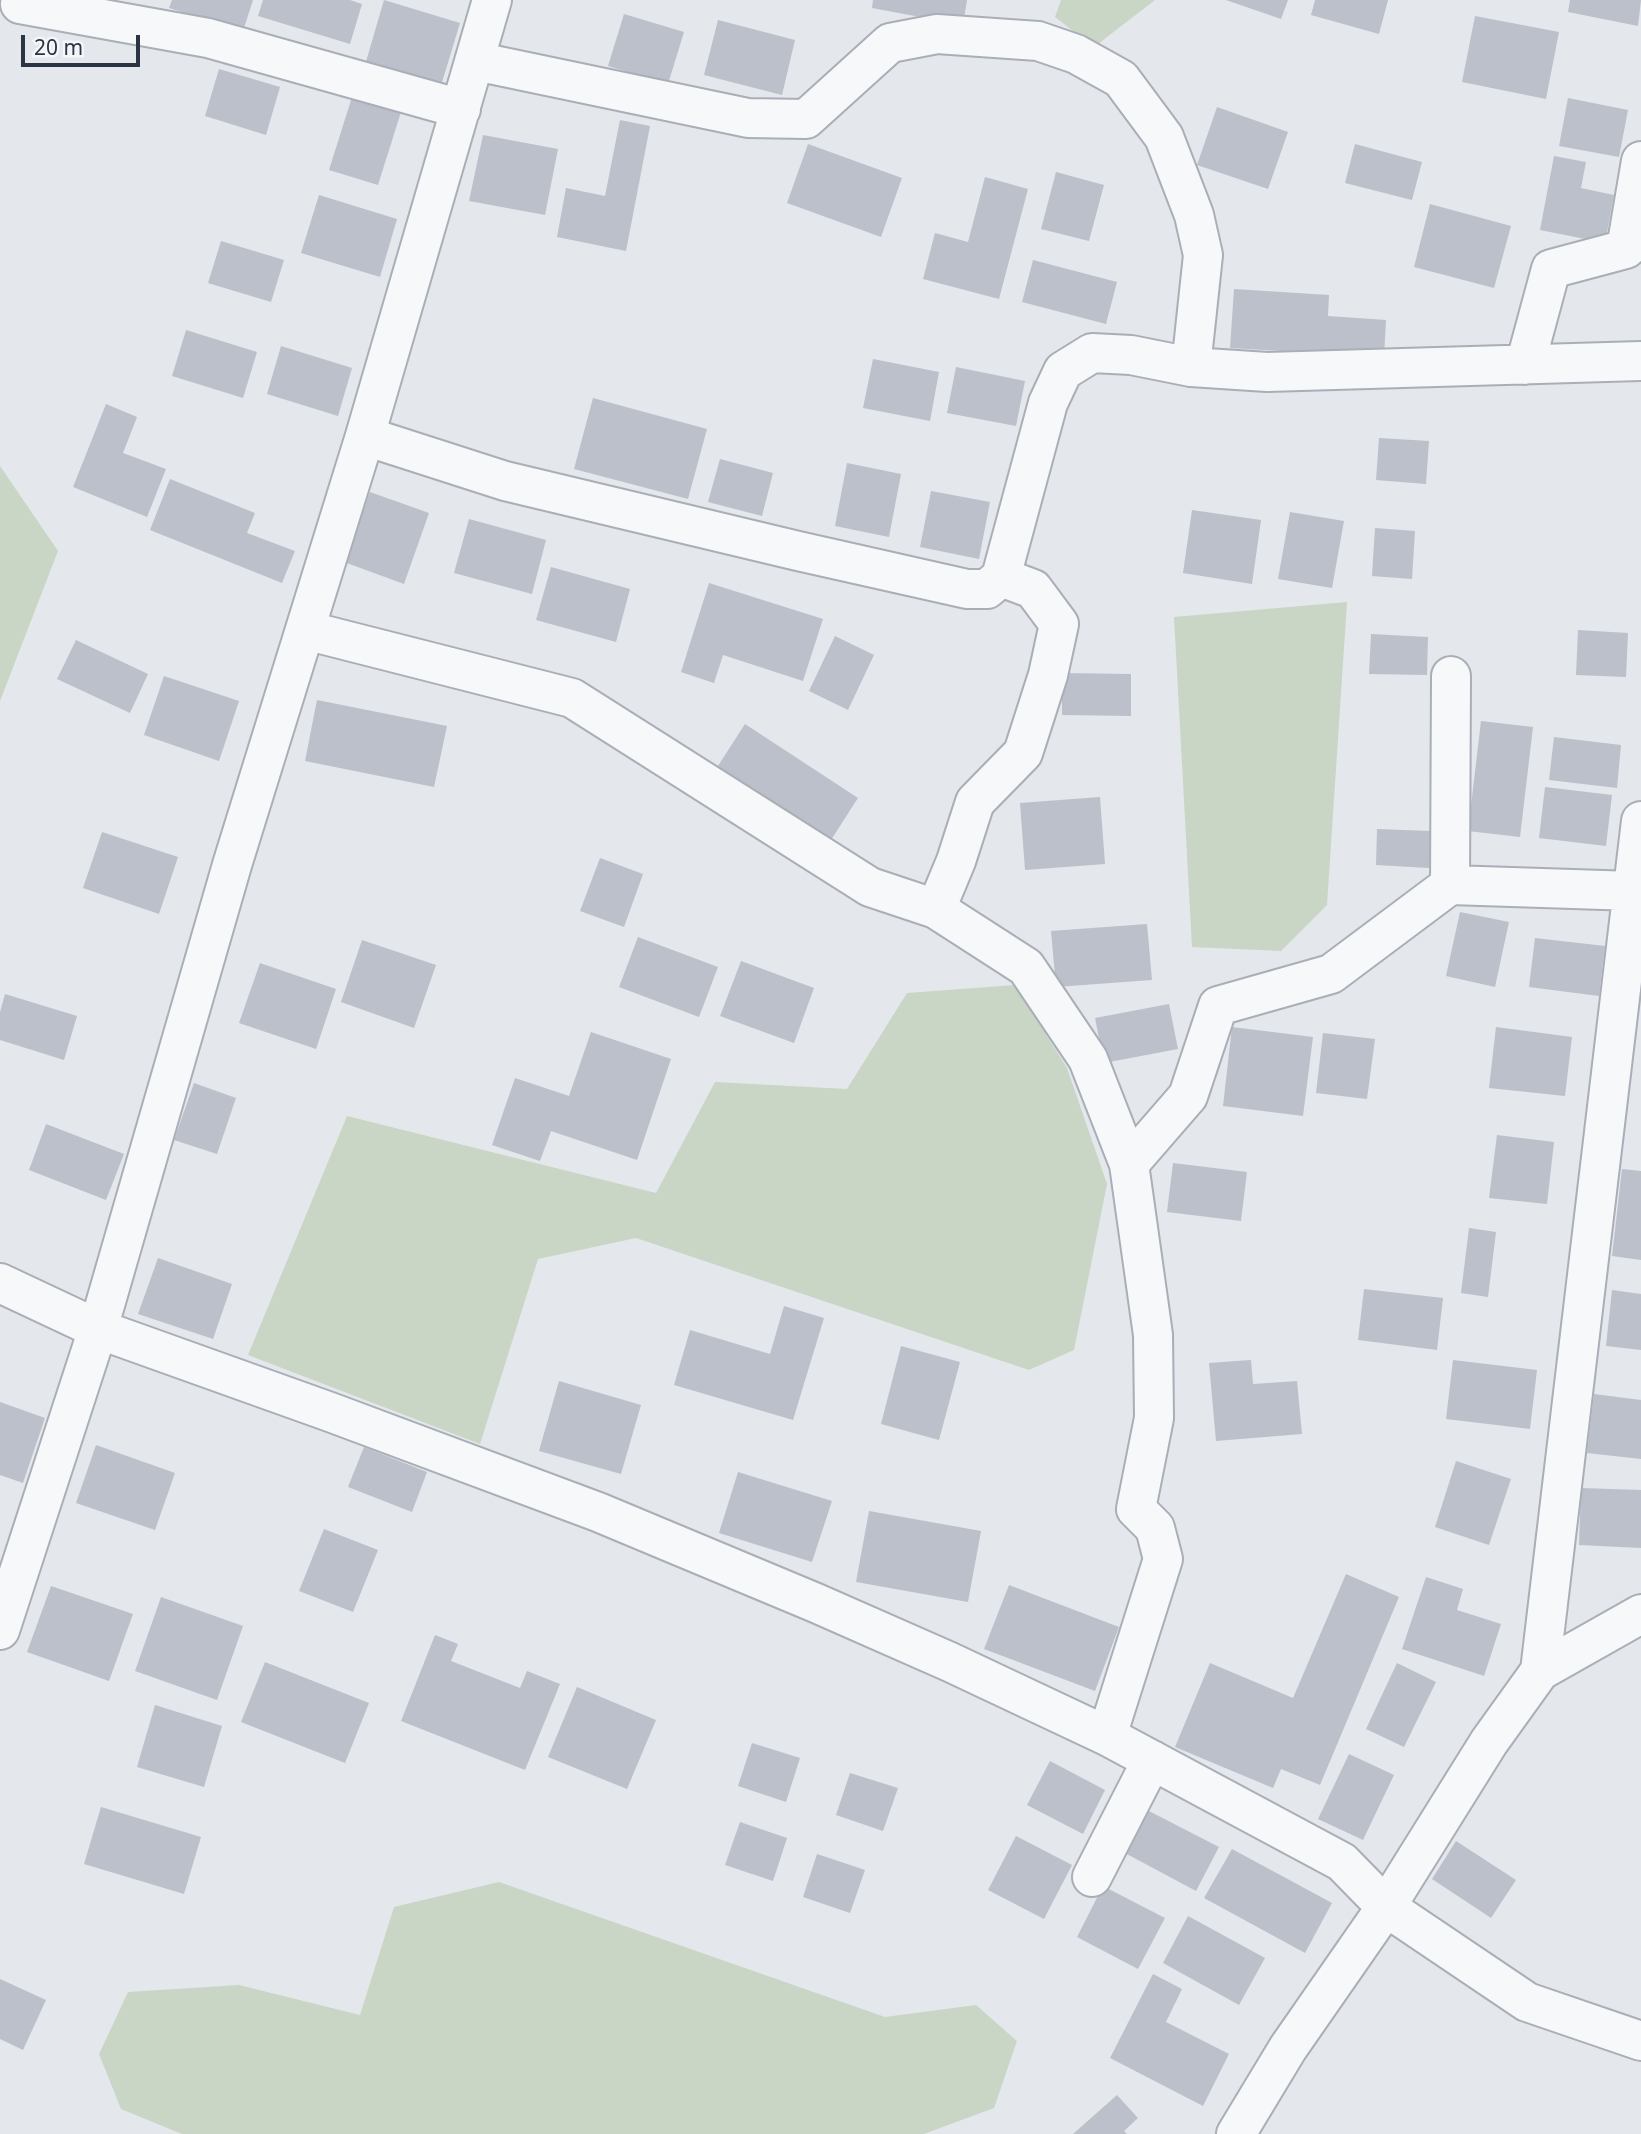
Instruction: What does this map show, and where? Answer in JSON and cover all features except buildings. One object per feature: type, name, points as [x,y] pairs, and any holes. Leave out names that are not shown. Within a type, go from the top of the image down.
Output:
[{"type":"street","points":[[0,1630],[98,1329],[232,866],[365,436],[492,0]]},
{"type":"street","points":[[20,4],[208,38],[461,109]]},
{"type":"street","points":[[475,61],[748,118],[806,120],[890,43],[937,34],[1038,41],[1076,54],[1121,79],[1164,137],[1194,215],[1203,255],[1191,367]]},
{"type":"street","points":[[1525,365],[1551,269],[1626,248],[1639,185]]},
{"type":"street","points":[[365,436],[505,481],[824,557],[967,589],[987,589],[1001,577],[1048,403],[1063,371],[1092,353],[1131,355],[1191,367],[1267,373],[1641,361]]},
{"type":"street","points":[[936,909],[956,861],[975,802],[1023,753],[1048,675],[1059,624],[1032,589],[1001,577]]},
{"type":"street","points":[[305,630],[572,698],[870,887],[936,909],[1026,967],[1088,1059],[1129,1164],[1153,1335],[1154,1418],[1136,1509],[1155,1528],[1163,1559],[1107,1736]]},
{"type":"street","points":[[1450,885],[1451,676]]},
{"type":"street","points":[[1540,1671],[1641,821]]},
{"type":"street","points":[[1129,1164],[1188,1096],[1218,1006],[1331,974],[1450,885],[1633,891]]},
{"type":"street","points":[[0,1283],[98,1329],[598,1512],[828,1608],[1107,1736],[1342,1862],[1386,1907],[1527,2002],[1641,2041]]},
{"type":"street","points":[[1236,2134],[1288,2048],[1386,1907],[1489,1742],[1540,1671],[1641,1614]]},
{"type":"street","points":[[1092,1877],[1153,1760]]},
{"type":"green space","points":[[1061,0],[1155,0],[1094,47],[1055,17]]},
{"type":"green space","points":[[0,466],[58,551],[0,701]]},
{"type":"green space","points":[[1347,602],[1327,905],[1281,951],[1192,947],[1174,617]]},
{"type":"green space","points":[[1015,985],[1067,1068],[1107,1184],[1074,1350],[1029,1370],[636,1238],[538,1259],[480,1444],[248,1355],[347,1116],[656,1193],[715,1082],[847,1089],[907,993]]},
{"type":"green space","points":[[499,1882],[885,2017],[976,2005],[1017,2041],[994,2108],[924,2134],[182,2134],[121,2109],[99,2054],[128,1992],[239,1985],[360,2015],[394,1907]]}]
